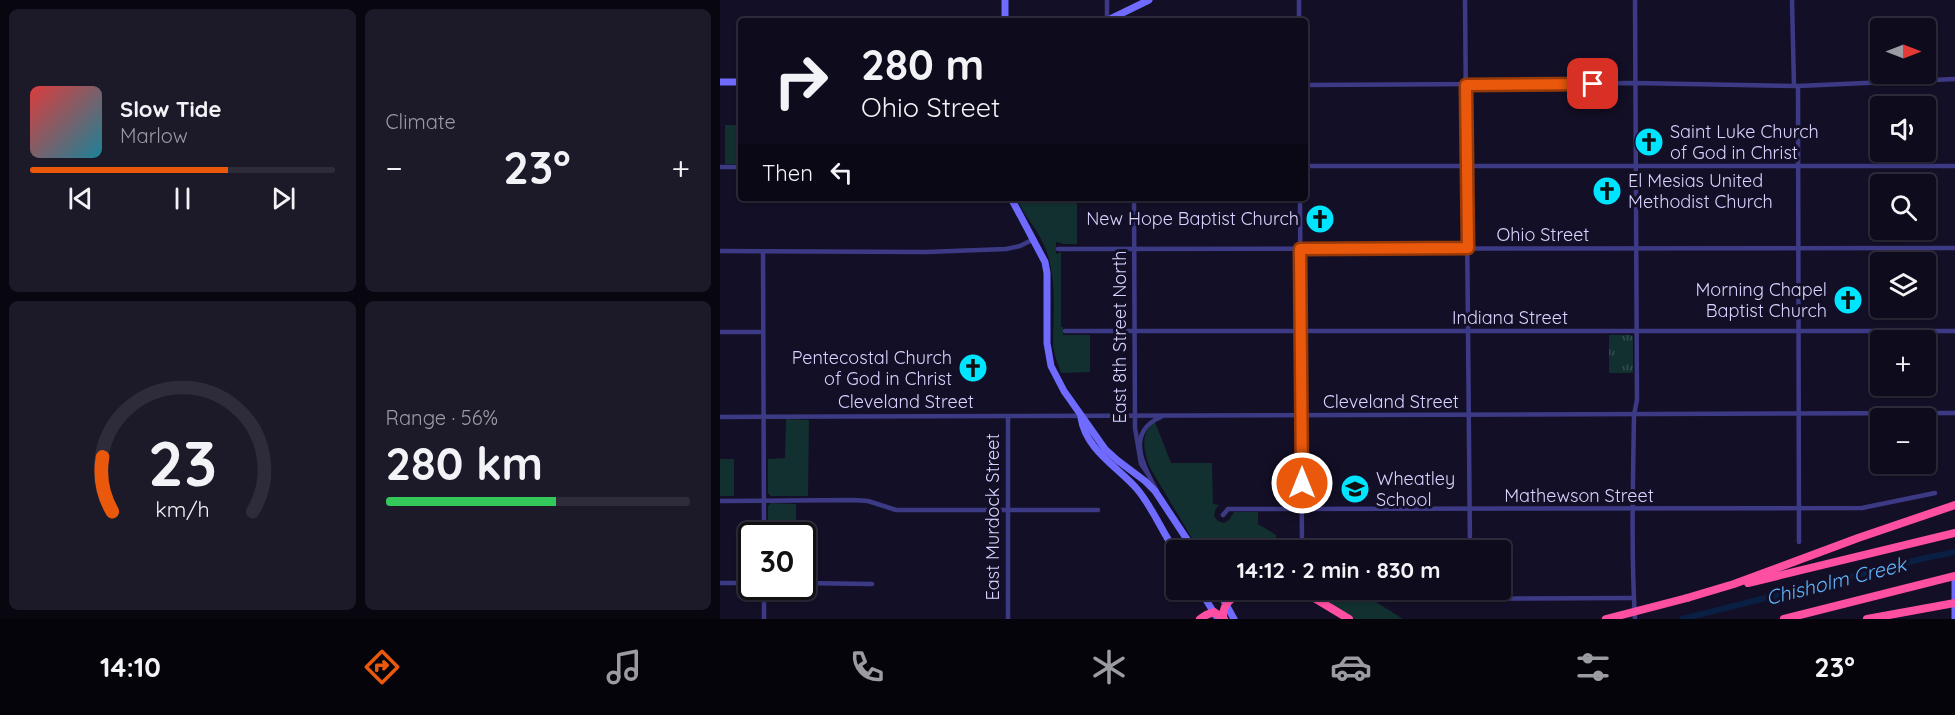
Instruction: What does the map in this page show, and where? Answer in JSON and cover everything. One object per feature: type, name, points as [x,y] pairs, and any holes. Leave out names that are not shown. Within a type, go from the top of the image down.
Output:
[{"type":"highway","points":[[1687,598],[1734,584],[1857,538],[1955,505]]},
{"type":"highway","points":[[1606,619],[1955,532]]},
{"type":"highway","points":[[1784,619],[1955,577]]},
{"type":"highway","points":[[1200,619],[1206,615],[1220,617],[1228,600]]},
{"type":"highway","points":[[1318,600],[1349,619]]},
{"type":"highway","points":[[1867,619],[1955,603]]},
{"type":"street","points":[[1005,0],[1005,18]]},
{"type":"street","points":[[1106,18],[1107,0]]},
{"type":"street","points":[[1112,18],[1149,0]]},
{"type":"street","points":[[1299,0],[1299,18]]},
{"type":"street","points":[[1465,0],[1470,540]]},
{"type":"street","points":[[1635,0],[1637,400],[1634,415],[1632,509],[1635,618]]},
{"type":"street","points":[[1792,0],[1799,165],[1799,542]]},
{"type":"street","points":[[1308,85],[1635,83],[1796,86],[1955,79]]},
{"type":"street","points":[[720,82],[738,82]]},
{"type":"street","points":[[1308,166],[1955,166]]},
{"type":"street","points":[[720,167],[738,167]]},
{"type":"street","points":[[1012,201],[1018,215],[1043,256],[1047,273],[1047,343],[1051,366],[1080,416],[1105,449],[1145,481],[1166,506]]},
{"type":"street","name":"East 8th Street North","points":[[1134,201],[1135,415],[1138,453],[1141,464],[1188,540]]},
{"type":"street","points":[[1300,201],[1302,540]]},
{"type":"street","points":[[720,251],[926,252],[1012,248],[1034,239]]},
{"type":"street","name":"Ohio Street","points":[[1058,249],[1955,248]]},
{"type":"street","points":[[763,252],[764,522]]},
{"type":"street","name":"Indiana Street","points":[[1065,332],[1134,330],[1955,331]]},
{"type":"street","points":[[720,332],[762,332]]},
{"type":"street","name":"Cleveland Street","points":[[720,417],[1955,413]]},
{"type":"street","name":"East Murdock Street","points":[[1008,416],[1008,619]]},
{"type":"street","points":[[1080,416],[1082,425],[1098,452],[1136,489],[1168,540]]},
{"type":"street","name":"East 8th Street North","points":[[1148,474],[1143,460],[1140,438],[1147,424],[1164,416]]},
{"type":"street","name":"Mathewson Street","points":[[1223,515],[1228,509],[1862,508],[1935,493]]},
{"type":"street","points":[[720,501],[854,500],[868,501],[896,510],[1098,510]]},
{"type":"street","points":[[1955,577],[1955,618]]},
{"type":"street","points":[[720,583],[738,583]]},
{"type":"street","points":[[816,583],[872,584]]},
{"type":"street","points":[[1511,598],[1633,598]]},
{"type":"street","points":[[764,600],[764,619]]},
{"type":"street","points":[[1207,600],[1220,617]]},
{"type":"street","points":[[1226,602],[1234,619]]},
{"type":"green space","points":[[725,125],[738,125],[738,164],[725,164]]},
{"type":"green space","points":[[1018,201],[1077,201],[1077,244],[1056,242],[1056,254],[1061,252],[1061,327],[1063,327],[1063,335],[1090,335],[1090,372],[1061,373],[1053,346],[1054,293],[1051,267],[1043,243]]},
{"type":"green space","points":[[1609,335],[1631,335],[1633,337],[1633,373],[1609,373]]},
{"type":"green space","points":[[786,419],[809,420],[808,496],[771,496],[768,493],[768,459],[785,458]]},
{"type":"green space","points":[[1155,422],[1171,463],[1212,463],[1213,504],[1219,505],[1214,516],[1218,521],[1224,523],[1234,512],[1258,512],[1258,524],[1276,535],[1277,540],[1193,540],[1150,468],[1144,443],[1150,426]]},
{"type":"green space","points":[[720,459],[734,459],[734,496],[720,496]]},
{"type":"green space","points":[[771,503],[796,504],[796,522],[768,522],[768,506]]},
{"type":"green space","points":[[1326,600],[1373,600],[1403,619],[1355,619]]},
{"type":"waterway","name":"Chisholm Creek","points":[[1682,619],[1955,552]]},
{"type":"place","name":"Saint Luke Church of God in Christ","points":[[1649,142]]},
{"type":"place","name":"El Mesias United Methodist Church","points":[[1607,191]]},
{"type":"place","name":"New Hope Baptist Church","points":[[1320,219]]},
{"type":"place","name":"Morning Chapel Baptist Church","points":[[1848,300]]},
{"type":"place","name":"Pentecostal Church of God in Christ","points":[[973,368]]},
{"type":"place","name":"Wheatley School","points":[[1355,489]]},
{"type":"route","points":[[1302,483],[1300,249],[1468,248],[1466,85],[1593,84]]}]
